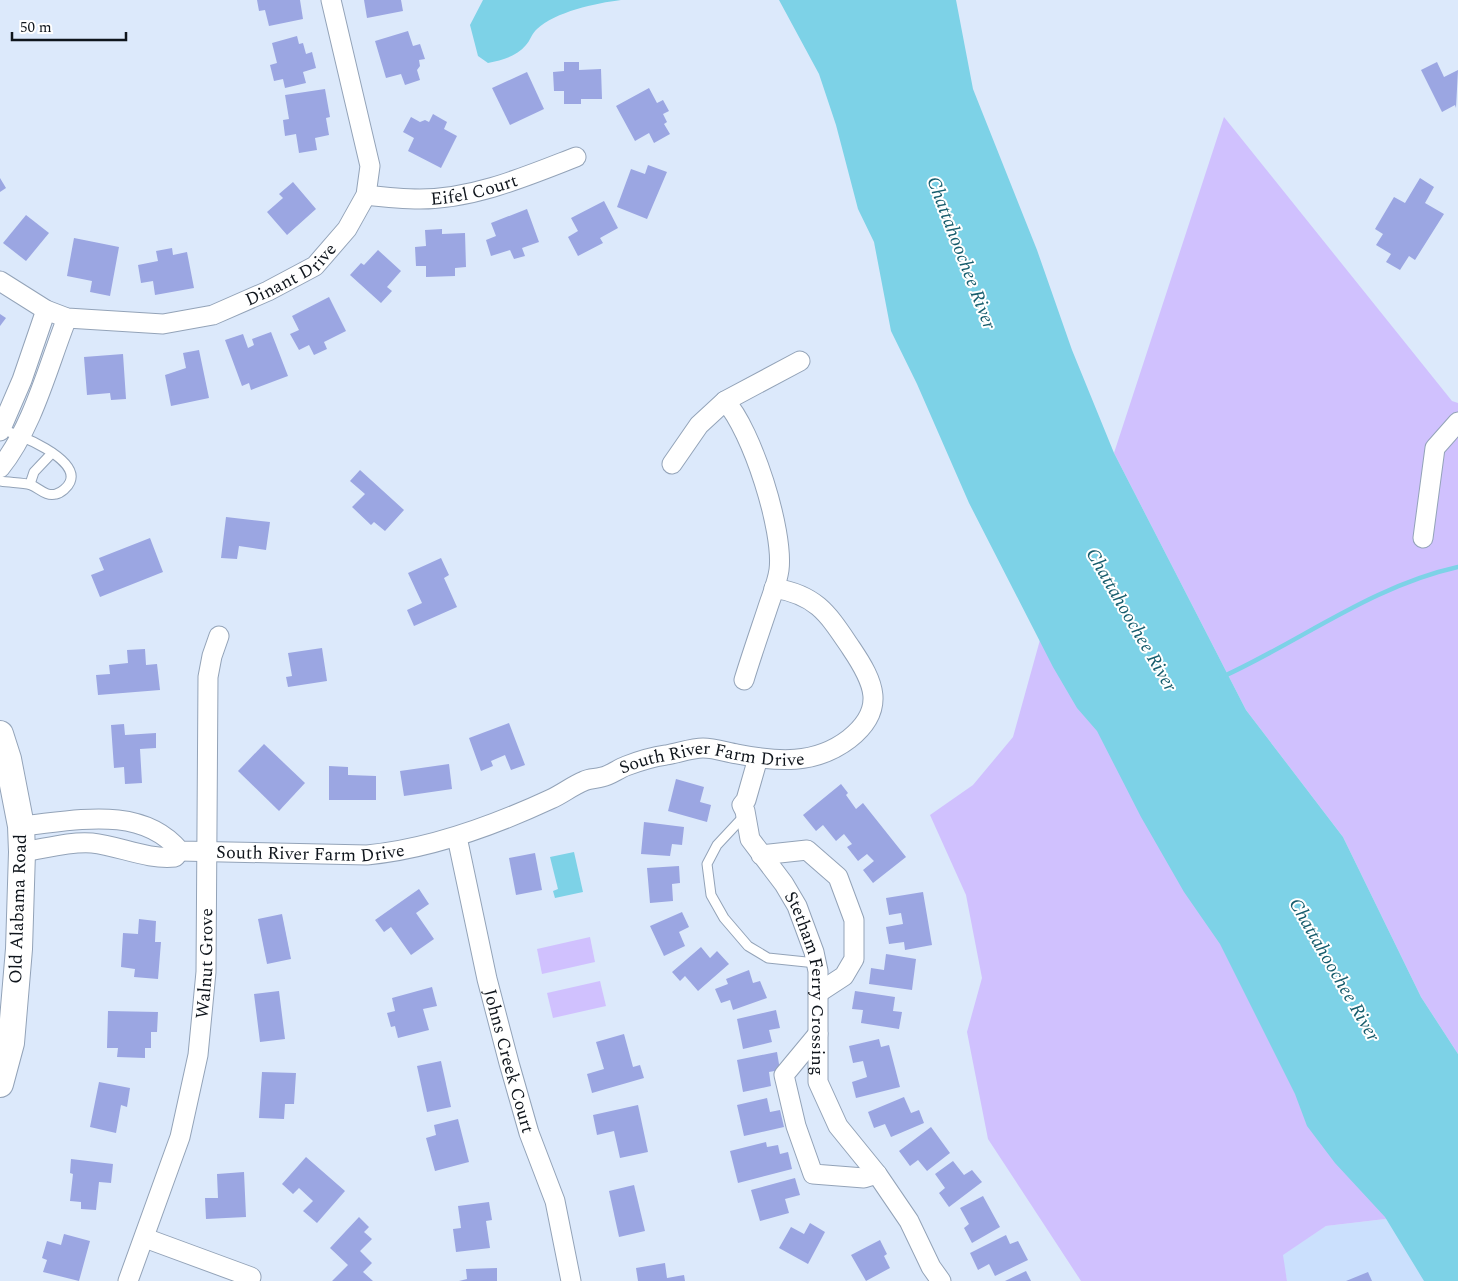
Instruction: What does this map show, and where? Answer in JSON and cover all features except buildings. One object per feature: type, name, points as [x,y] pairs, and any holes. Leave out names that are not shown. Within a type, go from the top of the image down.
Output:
[{"type":"main road","name":"Old Alabama Road","points":[[0,734],[8,759],[21,826],[22,852],[19,949],[11,1043],[0,1084]]},
{"type":"street","name":"Dinant Drive","points":[[0,280],[46,310],[67,318],[163,324],[213,315],[268,291],[315,266],[347,229],[366,195],[370,166],[331,0]]},
{"type":"street","name":"Eifel Court","points":[[366,195],[420,200],[462,195],[521,178],[576,157]]},
{"type":"street","points":[[0,430],[22,380],[46,310]]},
{"type":"street","points":[[0,468],[13,452],[67,318]]},
{"type":"street","points":[[672,464],[699,425],[726,400],[800,361]]},
{"type":"street","points":[[726,400],[748,437],[769,501],[780,554],[779,571],[744,680]]},
{"type":"street","points":[[1423,538],[1435,448],[1458,422]]},
{"type":"street","name":"South River Farm Drive","points":[[22,852],[89,843],[117,846],[160,858],[175,857],[180,851],[367,854],[393,852],[457,837],[551,799],[586,780],[602,778],[649,758],[703,748],[758,758],[792,761],[810,758],[849,739],[864,724],[871,714],[874,701],[873,688],[866,670],[828,614],[805,596],[774,588]]},
{"type":"street","name":"Walnut Grove","points":[[128,1281],[180,1137],[198,1055],[206,972],[208,676],[219,636]]},
{"type":"street","name":"Stetham Ferry Crossing","points":[[758,758],[746,800],[742,805],[750,839],[784,884],[807,928],[816,963],[818,1082],[838,1126],[877,1174],[909,1221],[941,1281]]},
{"type":"street","points":[[21,826],[123,819],[159,831],[170,838],[180,851]]},
{"type":"street","name":"Johns Creek Court","points":[[457,837],[487,979],[529,1133],[555,1201],[571,1281]]},
{"type":"street","points":[[761,855],[807,850],[838,877],[854,920],[854,959],[844,976],[818,993]]},
{"type":"street","points":[[818,1034],[784,1075],[796,1126],[813,1174],[864,1178],[877,1174]]},
{"type":"street","points":[[145,1238],[251,1277]]},
{"type":"lane","points":[[0,430],[20,436],[52,453],[69,467],[70,481],[66,488],[56,494],[45,493],[30,484],[0,481]]},
{"type":"lane","points":[[30,484],[34,472],[52,453]]},
{"type":"lane","points":[[745,815],[717,845],[707,864],[711,895],[724,918],[748,946],[768,958],[816,963]]},
{"type":"shaded area","points":[[1224,117],[1452,401],[1458,403],[1458,1054],[1421,997],[1343,837],[1246,710],[1114,453]]},
{"type":"shaded area","points":[[1055,586],[1402,1217],[1326,1226],[1283,1255],[1287,1281],[1081,1281],[988,1139],[967,1032],[982,978],[966,895],[930,815],[973,785],[1013,737]]},
{"type":"shaded area","points":[[590,937],[595,962],[542,974],[537,949]]},
{"type":"shaded area","points":[[600,981],[606,1006],[553,1018],[547,993]]},
{"type":"shaded area","points":[[1411,1216],[1444,1281],[1287,1281],[1282,1255],[1326,1226]]},
{"type":"water","points":[[483,0],[621,0],[588,6],[554,18],[537,29],[518,52],[504,59],[488,63],[478,56],[470,25]]},
{"type":"water","name":"Chattahoochee River","points":[[779,0],[956,0],[973,89],[1037,250],[1072,350],[1114,453],[1246,710],[1343,837],[1421,997],[1458,1054],[1458,1281],[1424,1281],[1385,1217],[1335,1163],[1307,1126],[1295,1094],[1220,944],[1184,892],[1141,817],[1097,731],[1077,708],[1053,667],[969,503],[917,384],[891,331],[874,242],[858,209],[836,125],[819,74]]},
{"type":"water","points":[[574,852],[583,892],[555,898],[553,891],[558,889],[550,857]]},
{"type":"waterway","points":[[1222,677],[1396,587],[1458,567]]}]
